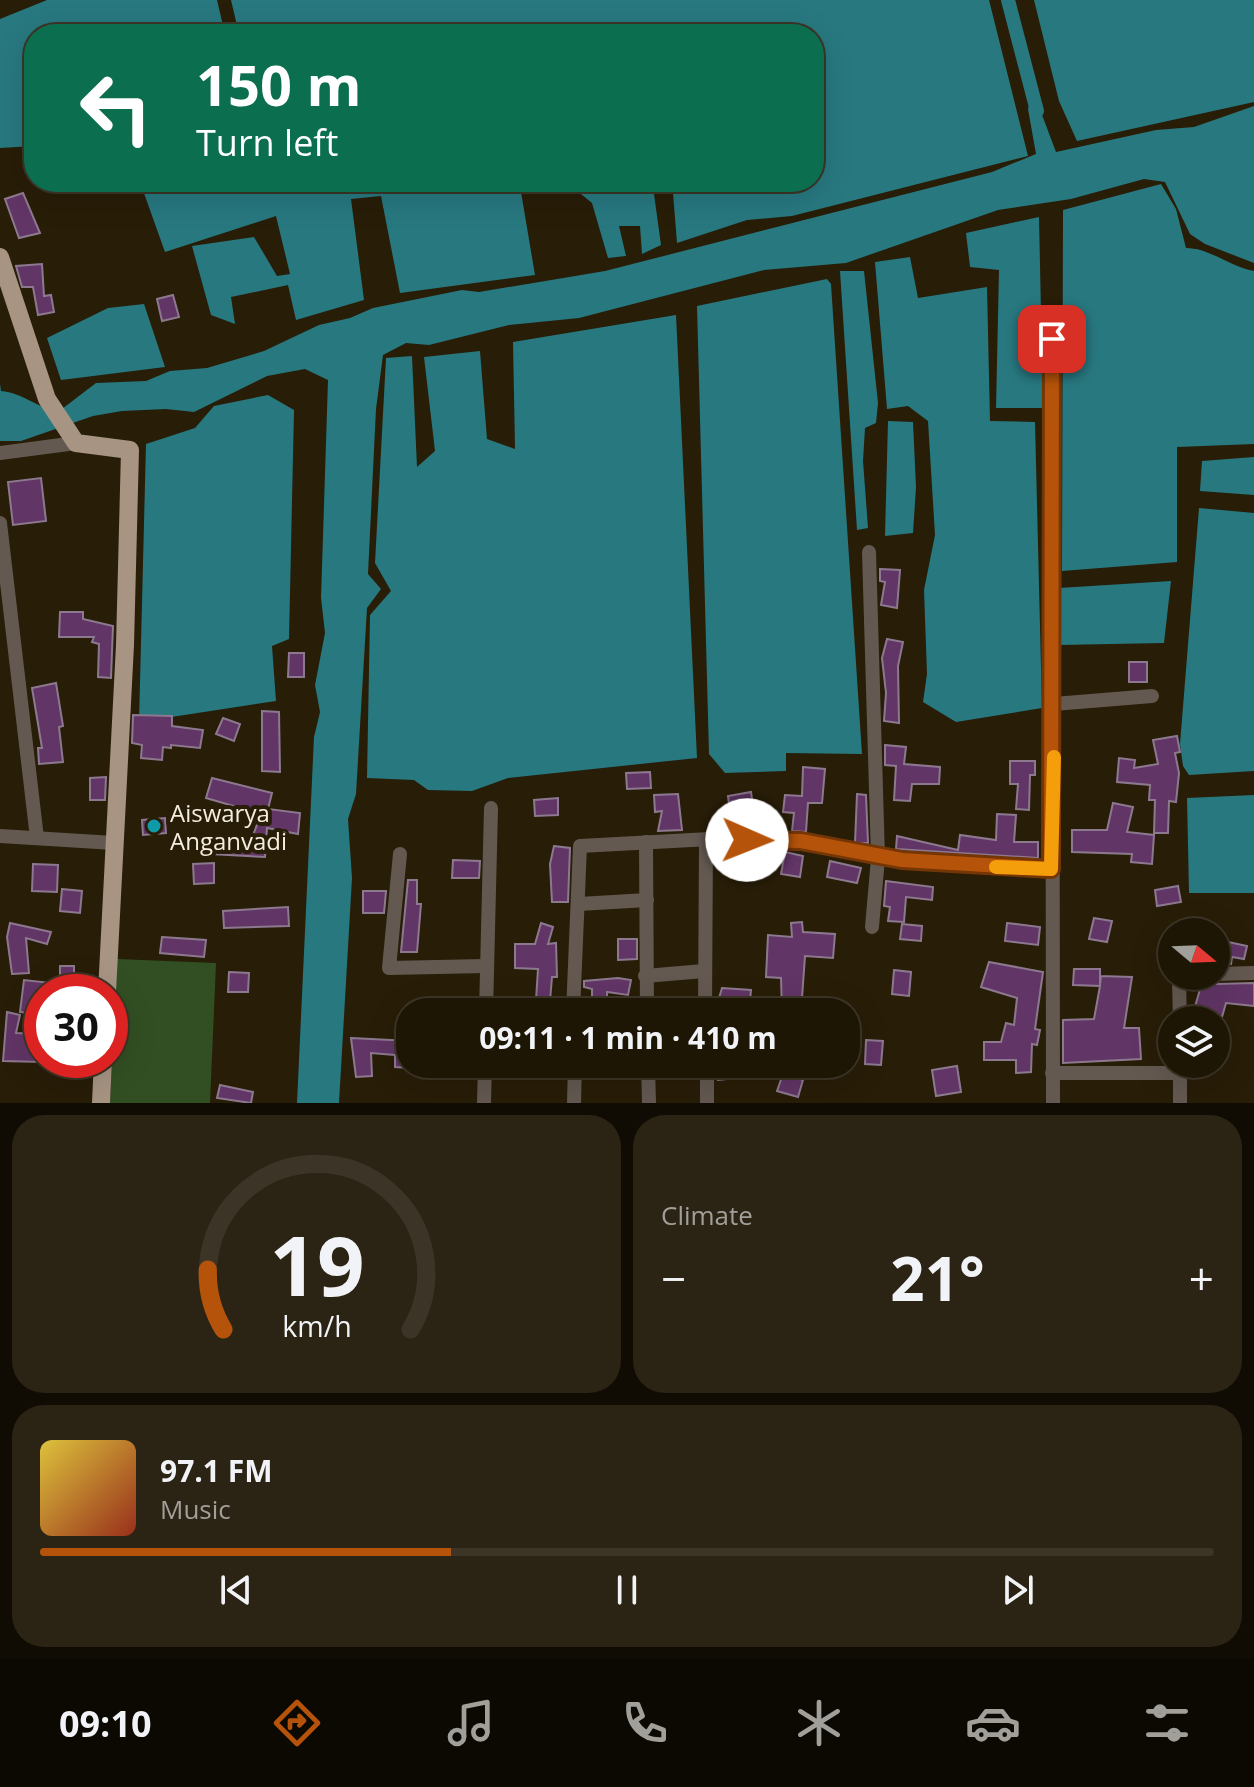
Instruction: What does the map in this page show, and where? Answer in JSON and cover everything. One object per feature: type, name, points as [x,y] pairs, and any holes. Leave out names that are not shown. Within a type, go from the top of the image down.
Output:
[{"type":"main road","points":[[0,257],[47,399],[76,443],[130,450],[125,645],[108,974]]},
{"type":"main road","points":[[101,1103],[102,1078]]},
{"type":"street","points":[[1052,339],[1053,1103]]},
{"type":"street","points":[[0,453],[76,443]]},
{"type":"street","points":[[0,523],[37,838]]},
{"type":"street","points":[[869,552],[878,858],[872,927]]},
{"type":"street","points":[[1054,704],[1152,696]]},
{"type":"street","points":[[486,998],[491,808]]},
{"type":"street","points":[[0,836],[114,843]]},
{"type":"street","points":[[574,998],[580,846],[706,839],[801,841],[878,858],[1051,869]]},
{"type":"street","points":[[705,998],[706,839]]},
{"type":"street","points":[[646,842],[646,998]]},
{"type":"street","points":[[400,854],[389,968],[485,966]]},
{"type":"street","points":[[579,904],[647,900]]},
{"type":"street","points":[[645,976],[704,971]]},
{"type":"street","points":[[1230,974],[1254,973]]},
{"type":"street","points":[[1052,1073],[1158,1069]]},
{"type":"street","points":[[484,1103],[485,1078]]},
{"type":"street","points":[[574,1103],[575,1078]]},
{"type":"street","points":[[648,1078],[649,1103]]},
{"type":"street","points":[[707,1078],[707,1103]]},
{"type":"street","points":[[1180,1078],[1180,1103]]},
{"type":"green space","points":[[117,959],[216,963],[210,1103],[110,1103],[111,1078],[128,1078],[128,974],[116,974]]},
{"type":"water","points":[[47,0],[217,0],[223,24],[24,24],[24,147],[0,148],[0,19]]},
{"type":"water","points":[[231,0],[989,0],[1028,156],[792,216],[747,220],[677,243],[673,193],[654,194],[661,245],[642,254],[640,226],[619,226],[626,256],[608,258],[592,203],[578,192],[824,192],[824,24],[237,24]]},
{"type":"water","points":[[1034,0],[1254,0],[1254,102],[1077,141],[1059,101]]},
{"type":"water","points":[[1033,91],[1056,152],[1156,130],[1194,127],[1254,106],[1254,263],[1205,244],[1190,234],[1165,182],[1144,179],[1071,199],[998,210],[846,263],[764,270],[579,318],[509,325],[429,345],[406,343],[383,355],[376,409],[368,574],[381,589],[367,608],[356,794],[348,819],[352,878],[339,1103],[297,1103],[314,737],[320,712],[315,685],[325,633],[321,598],[328,380],[305,369],[267,376],[194,412],[166,409],[122,411],[93,416],[21,441],[0,441],[0,384],[1,391],[58,412],[96,383],[146,381],[170,371],[207,368],[264,351],[319,325],[350,318],[373,308],[462,290],[479,292],[605,271],[992,172],[1036,154],[1028,109]]},
{"type":"water","points":[[1161,184],[1176,209],[1186,248],[1203,251],[1254,271],[1254,444],[1177,447],[1177,562],[1062,571],[1063,210]]},
{"type":"water","points":[[144,192],[521,192],[535,275],[400,293],[381,196],[351,199],[364,300],[296,320],[288,285],[231,297],[235,324],[211,315],[192,246],[254,237],[277,276],[290,274],[276,216],[165,252]]},
{"type":"water","points":[[1039,217],[1043,408],[996,408],[999,270],[970,267],[966,233]]},
{"type":"water","points":[[910,257],[918,298],[987,287],[990,421],[1035,422],[1042,708],[956,722],[923,702],[927,674],[924,590],[935,535],[928,421],[908,406],[887,409],[875,262]]},
{"type":"water","points":[[840,271],[864,271],[878,403],[876,423],[865,428],[863,461],[868,528],[857,530]]},
{"type":"water","points":[[827,279],[831,284],[862,754],[786,753],[786,771],[725,773],[709,754],[697,306]]},
{"type":"water","points":[[144,304],[165,367],[61,380],[47,338],[108,308]]},
{"type":"water","points":[[676,315],[697,758],[508,778],[472,791],[428,790],[414,780],[367,778],[370,615],[391,591],[375,563],[386,358],[412,356],[417,467],[435,451],[424,357],[480,351],[487,439],[515,449],[513,342]]},
{"type":"water","points":[[268,395],[294,410],[289,639],[272,646],[276,701],[139,722],[146,444],[195,428],[214,406]]},
{"type":"water","points":[[888,421],[913,422],[916,487],[913,533],[885,536]]},
{"type":"water","points":[[1254,457],[1254,495],[1200,491],[1202,461]]},
{"type":"water","points":[[1199,508],[1254,513],[1254,771],[1189,775],[1183,766],[1180,744]]},
{"type":"water","points":[[1171,581],[1164,643],[1059,645],[1059,588]]},
{"type":"water","points":[[1254,795],[1254,893],[1189,893],[1187,798]]},
{"type":"building","points":[[23,193],[40,233],[19,238],[5,199]]},
{"type":"building","points":[[42,264],[44,296],[51,295],[54,312],[38,315],[33,287],[22,287],[16,266]]},
{"type":"building","points":[[173,295],[179,317],[162,321],[157,299]]},
{"type":"building","points":[[41,478],[46,521],[13,525],[8,482]]},
{"type":"building","points":[[880,569],[900,570],[897,608],[881,605],[885,582],[880,581]]},
{"type":"building","points":[[60,612],[83,612],[83,619],[113,626],[111,678],[98,677],[99,644],[92,642],[94,637],[59,637]]},
{"type":"building","points":[[887,639],[903,642],[898,666],[899,723],[884,721],[886,693],[882,658]]},
{"type":"building","points":[[289,653],[304,653],[304,677],[288,677]]},
{"type":"building","points":[[1129,662],[1147,662],[1147,682],[1129,682]]},
{"type":"building","points":[[56,683],[63,726],[59,727],[63,762],[39,764],[38,748],[42,748],[32,688]]},
{"type":"building","points":[[262,711],[279,712],[280,772],[262,771]]},
{"type":"building","points":[[133,715],[172,716],[172,726],[203,730],[200,748],[171,745],[171,748],[163,747],[162,760],[141,758],[142,745],[132,743]]},
{"type":"building","points":[[223,718],[240,724],[234,741],[216,734]]},
{"type":"building","points":[[1177,736],[1180,752],[1175,753],[1179,773],[1176,802],[1169,801],[1168,833],[1154,833],[1155,800],[1149,800],[1150,785],[1117,782],[1119,758],[1135,760],[1134,768],[1158,764],[1153,740]]},
{"type":"building","points":[[885,745],[906,747],[904,764],[940,767],[939,784],[912,784],[910,801],[894,800],[896,766],[885,765]]},
{"type":"building","points":[[1010,761],[1035,761],[1035,775],[1030,775],[1029,810],[1016,809],[1018,784],[1010,784]]},
{"type":"building","points":[[803,767],[825,769],[822,803],[808,803],[806,832],[792,831],[794,813],[783,812],[785,795],[802,796]]},
{"type":"building","points":[[650,772],[651,788],[627,789],[626,773]]},
{"type":"building","points":[[106,777],[105,800],[90,800],[90,778]]},
{"type":"building","points":[[212,778],[272,793],[268,809],[300,813],[298,834],[267,828],[265,857],[211,854],[212,836],[252,838],[261,814],[206,798]]},
{"type":"building","points":[[751,792],[756,826],[732,829],[728,796]]},
{"type":"building","points":[[678,794],[682,830],[658,831],[662,811],[655,812],[654,795]]},
{"type":"building","points":[[857,794],[866,795],[868,843],[855,843]]},
{"type":"building","points":[[558,798],[558,815],[535,816],[534,800]]},
{"type":"building","points":[[1113,803],[1133,807],[1127,832],[1154,835],[1152,864],[1131,862],[1132,854],[1072,852],[1072,830],[1107,830]]},
{"type":"building","points":[[997,814],[1016,815],[1014,842],[1038,842],[1038,858],[896,849],[897,836],[958,850],[960,835],[996,840]]},
{"type":"building","name":"Aiswarya Anganvadi","points":[[165,818],[166,833],[143,835],[142,820]]},
{"type":"building","points":[[554,846],[570,848],[568,902],[552,902],[550,864]]},
{"type":"building","points":[[785,852],[803,856],[800,877],[781,874]]},
{"type":"building","points":[[453,860],[480,861],[479,878],[452,878]]},
{"type":"building","points":[[830,861],[861,868],[857,883],[827,877]]},
{"type":"building","points":[[214,863],[214,883],[194,884],[193,864]]},
{"type":"building","points":[[33,864],[58,865],[57,892],[32,891]]},
{"type":"building","points":[[408,880],[417,880],[417,904],[421,904],[417,952],[401,952]]},
{"type":"building","points":[[886,881],[933,887],[932,900],[906,897],[904,922],[888,921],[890,907],[884,906]]},
{"type":"building","points":[[1178,886],[1181,902],[1157,906],[1155,890]]},
{"type":"building","points":[[62,889],[82,891],[80,913],[60,911]]},
{"type":"building","points":[[363,891],[386,891],[384,913],[363,913]]},
{"type":"building","points":[[288,907],[289,926],[224,928],[223,911]]},
{"type":"building","points":[[1094,918],[1112,921],[1107,942],[1089,939]]},
{"type":"building","points":[[802,922],[803,932],[835,934],[833,958],[805,956],[802,998],[782,998],[781,978],[766,977],[768,935],[792,937],[791,923]]},
{"type":"building","points":[[10,923],[51,932],[47,944],[26,938],[29,973],[12,974],[7,937]]},
{"type":"building","points":[[541,923],[553,927],[548,944],[556,943],[557,977],[552,977],[550,998],[536,998],[538,969],[515,968],[515,944],[535,944]]},
{"type":"building","points":[[1007,923],[1040,927],[1038,945],[1005,941]]},
{"type":"building","points":[[902,924],[922,926],[921,941],[900,939]]},
{"type":"building","points":[[162,937],[206,940],[204,957],[160,953]]},
{"type":"building","points":[[618,939],[637,939],[637,959],[618,960]]},
{"type":"building","points":[[1230,942],[1247,946],[1244,959],[1232,957],[1231,964]]},
{"type":"building","points":[[989,962],[1043,972],[1035,1029],[1040,1030],[1037,1045],[1032,1044],[1031,1072],[1016,1073],[1016,1060],[984,1060],[984,1042],[1001,1042],[1006,1023],[1014,1025],[1017,998],[981,987]]},
{"type":"building","points":[[60,966],[74,966],[74,974],[60,974]]},
{"type":"building","points":[[1074,969],[1100,969],[1100,985],[1101,976],[1132,977],[1124,1028],[1139,1028],[1141,1059],[1063,1063],[1063,1020],[1094,1019],[1100,986],[1073,985]]},
{"type":"building","points":[[894,970],[911,972],[909,996],[892,994]]},
{"type":"building","points":[[229,972],[249,973],[248,992],[228,992]]},
{"type":"building","points":[[24,980],[24,1013],[20,1012]]},
{"type":"building","points":[[631,980],[628,995],[607,992],[607,998],[592,998],[592,989],[584,987],[584,981]]},
{"type":"building","points":[[1254,983],[1254,1006],[1226,1003],[1225,1006],[1195,1006],[1200,990],[1230,990],[1230,984]]},
{"type":"building","points":[[722,988],[751,990],[750,998],[719,998]]},
{"type":"building","points":[[7,1012],[20,1015],[16,1033],[24,1033],[24,1062],[3,1061]]},
{"type":"building","points":[[351,1038],[396,1040],[396,1067],[395,1055],[371,1053],[372,1076],[356,1077]]},
{"type":"building","points":[[866,1040],[883,1041],[881,1065],[865,1064]]},
{"type":"building","points":[[957,1066],[961,1092],[936,1096],[932,1070]]},
{"type":"building","points":[[782,1078],[803,1080],[798,1097],[777,1091]]},
{"type":"building","points":[[220,1085],[253,1092],[251,1103],[217,1098]]},
{"type":"waterway","points":[[1008,0],[1037,111]]},
{"type":"slow traffic","points":[[996,867],[1051,869],[1054,757]]},
{"type":"place","name":"Aiswarya Anganvadi","points":[[154,826]]},
{"type":"route","points":[[747,840],[801,841],[878,858],[974,867],[1051,869],[1054,722],[1052,339]]}]
